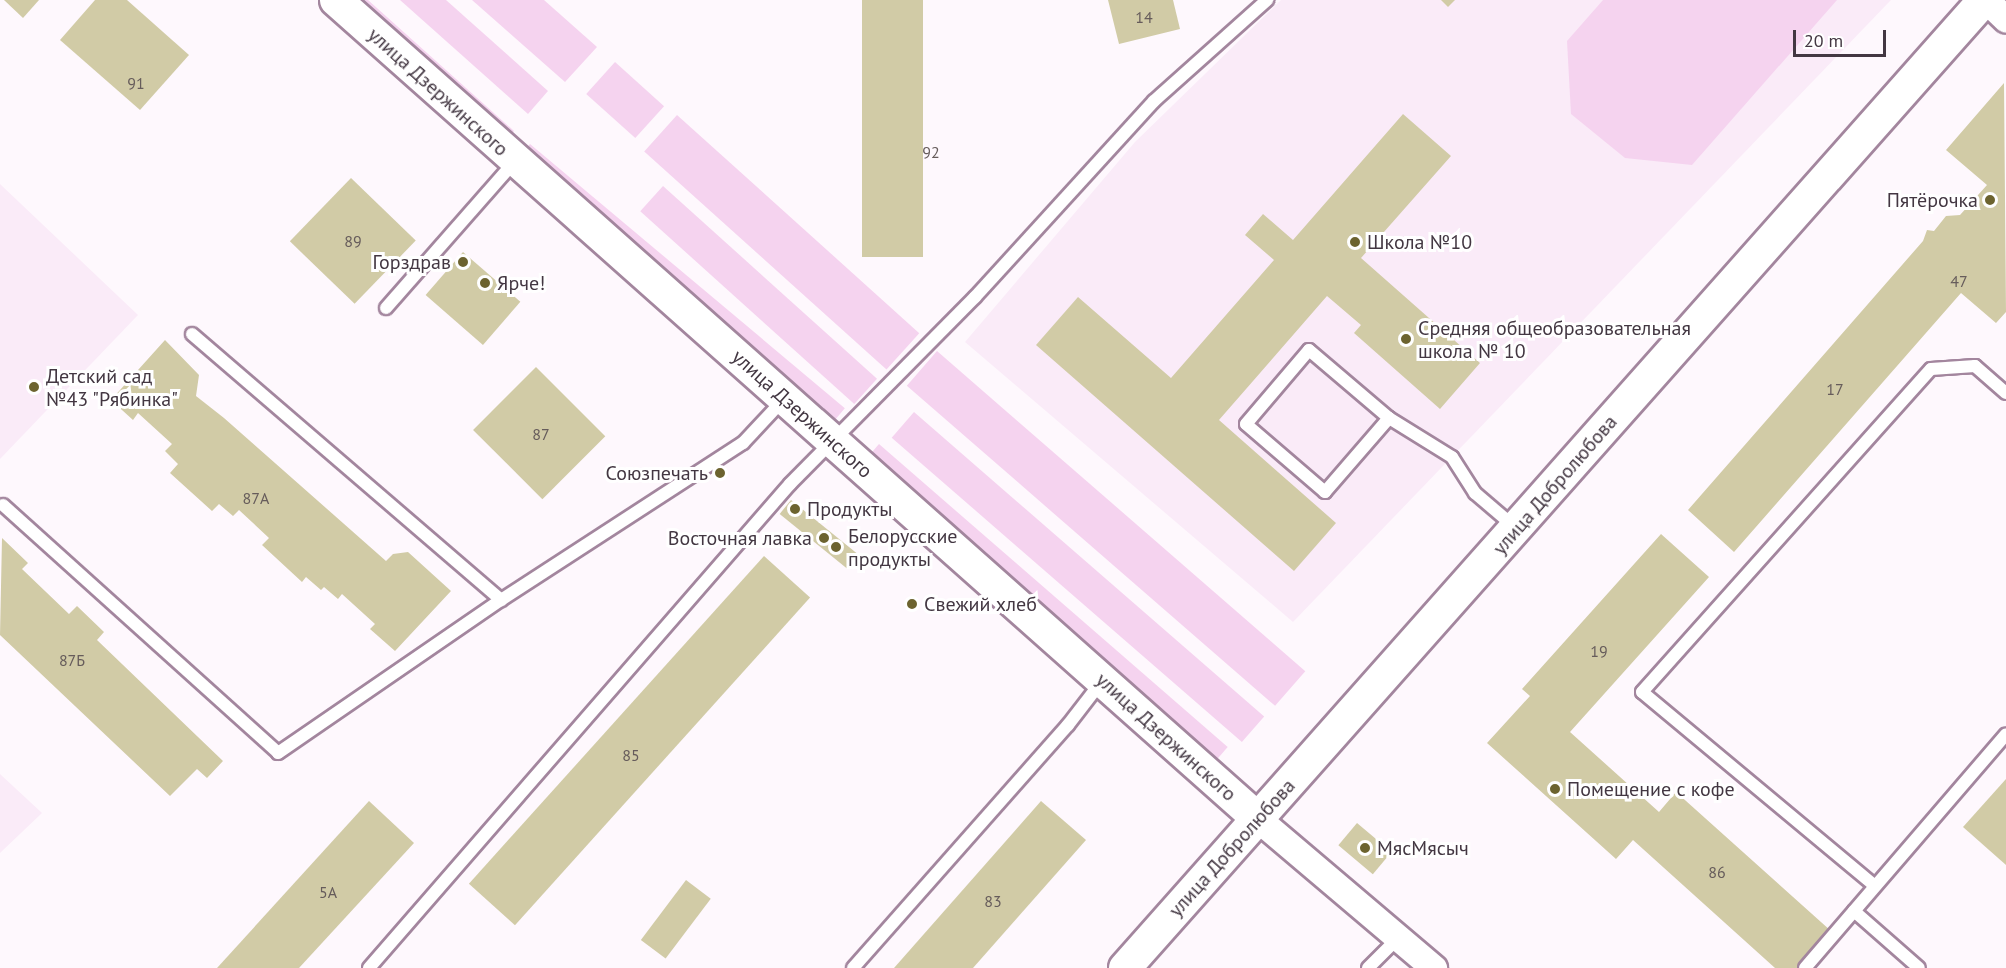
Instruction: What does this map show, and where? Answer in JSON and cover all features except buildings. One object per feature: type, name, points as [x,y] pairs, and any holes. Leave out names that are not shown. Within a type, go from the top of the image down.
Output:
[{"type":"street","name":"улица Дзержинского","points":[[336,0],[1258,819],[1434,968]]},
{"type":"street","points":[[1985,0],[2006,19]]},
{"type":"street","name":"улица Добролюбова","points":[[1135,962],[1258,819],[1985,0]]},
{"type":"lane","points":[[369,968],[768,509],[892,379],[975,297],[1154,101],[1267,0]]},
{"type":"lane","points":[[386,308],[515,161]]},
{"type":"lane","points":[[192,334],[501,600]]},
{"type":"lane","points":[[1389,418],[1325,492],[1246,424],[1309,350],[1389,418],[1452,457],[1475,493],[1517,529]]},
{"type":"lane","points":[[1875,886],[1642,692],[1931,369],[1975,366],[2006,393]]},
{"type":"lane","points":[[3,505],[278,753],[501,600],[743,443],[785,398]]},
{"type":"lane","points":[[853,968],[1068,725],[1102,680]]},
{"type":"lane","points":[[1805,968],[2006,734]]},
{"type":"lane","points":[[1854,911],[1919,968]]},
{"type":"lane","points":[[1368,968],[1399,938]]},
{"type":"shaded area","points":[[334,0],[368,0],[514,131],[498,148]]},
{"type":"shaded area","points":[[400,0],[446,0],[548,91],[528,114]]},
{"type":"shaded area","points":[[472,0],[544,0],[597,47],[565,82]]},
{"type":"shaded area","name":"Школа №10","points":[[1281,0],[1891,0],[1293,622],[965,342],[1135,142]]},
{"type":"shaded area","points":[[1603,0],[1837,0],[1692,165],[1625,158],[1571,114],[1567,41]]},
{"type":"shaded area","points":[[615,62],[664,106],[635,138],[586,94]]},
{"type":"shaded area","points":[[677,115],[919,333],[886,370],[644,151]]},
{"type":"shaded area","points":[[530,144],[845,408],[830,426],[515,162]]},
{"type":"shaded area","name":"Детский сад №43 \"Рябинка\"","points":[[0,184],[138,315],[0,459]]},
{"type":"shaded area","points":[[663,186],[877,379],[854,404],[640,211]]},
{"type":"shaded area","points":[[937,351],[1305,671],[1275,706],[907,386]]},
{"type":"shaded area","points":[[914,412],[1264,716],[1242,742],[892,438]]},
{"type":"shaded area","points":[[879,444],[1228,747],[1209,769],[860,466]]},
{"type":"shaded area","points":[[0,774],[42,813],[0,853]]},
{"type":"place","name":"Пятёрочка","points":[[1990,200]]},
{"type":"place","name":"Школа №10","points":[[1355,242]]},
{"type":"place","name":"Горздрав","points":[[463,262]]},
{"type":"place","name":"Ярче!","points":[[485,283]]},
{"type":"place","name":"Средняя общеобразовательная школа № 10","points":[[1406,339]]},
{"type":"place","name":"Детский сад №43 \"Рябинка\"","points":[[34,387]]},
{"type":"place","name":"Союзпечать","points":[[720,473]]},
{"type":"place","name":"Продукты","points":[[795,509]]},
{"type":"place","name":"Восточная лавка","points":[[824,538]]},
{"type":"place","name":"Белорусские продукты","points":[[836,547]]},
{"type":"place","name":"Свежий хлеб","points":[[912,604]]},
{"type":"place","name":"Помещение с кофе","points":[[1555,789]]},
{"type":"place","name":"МясМясыч","points":[[1365,848]]}]
